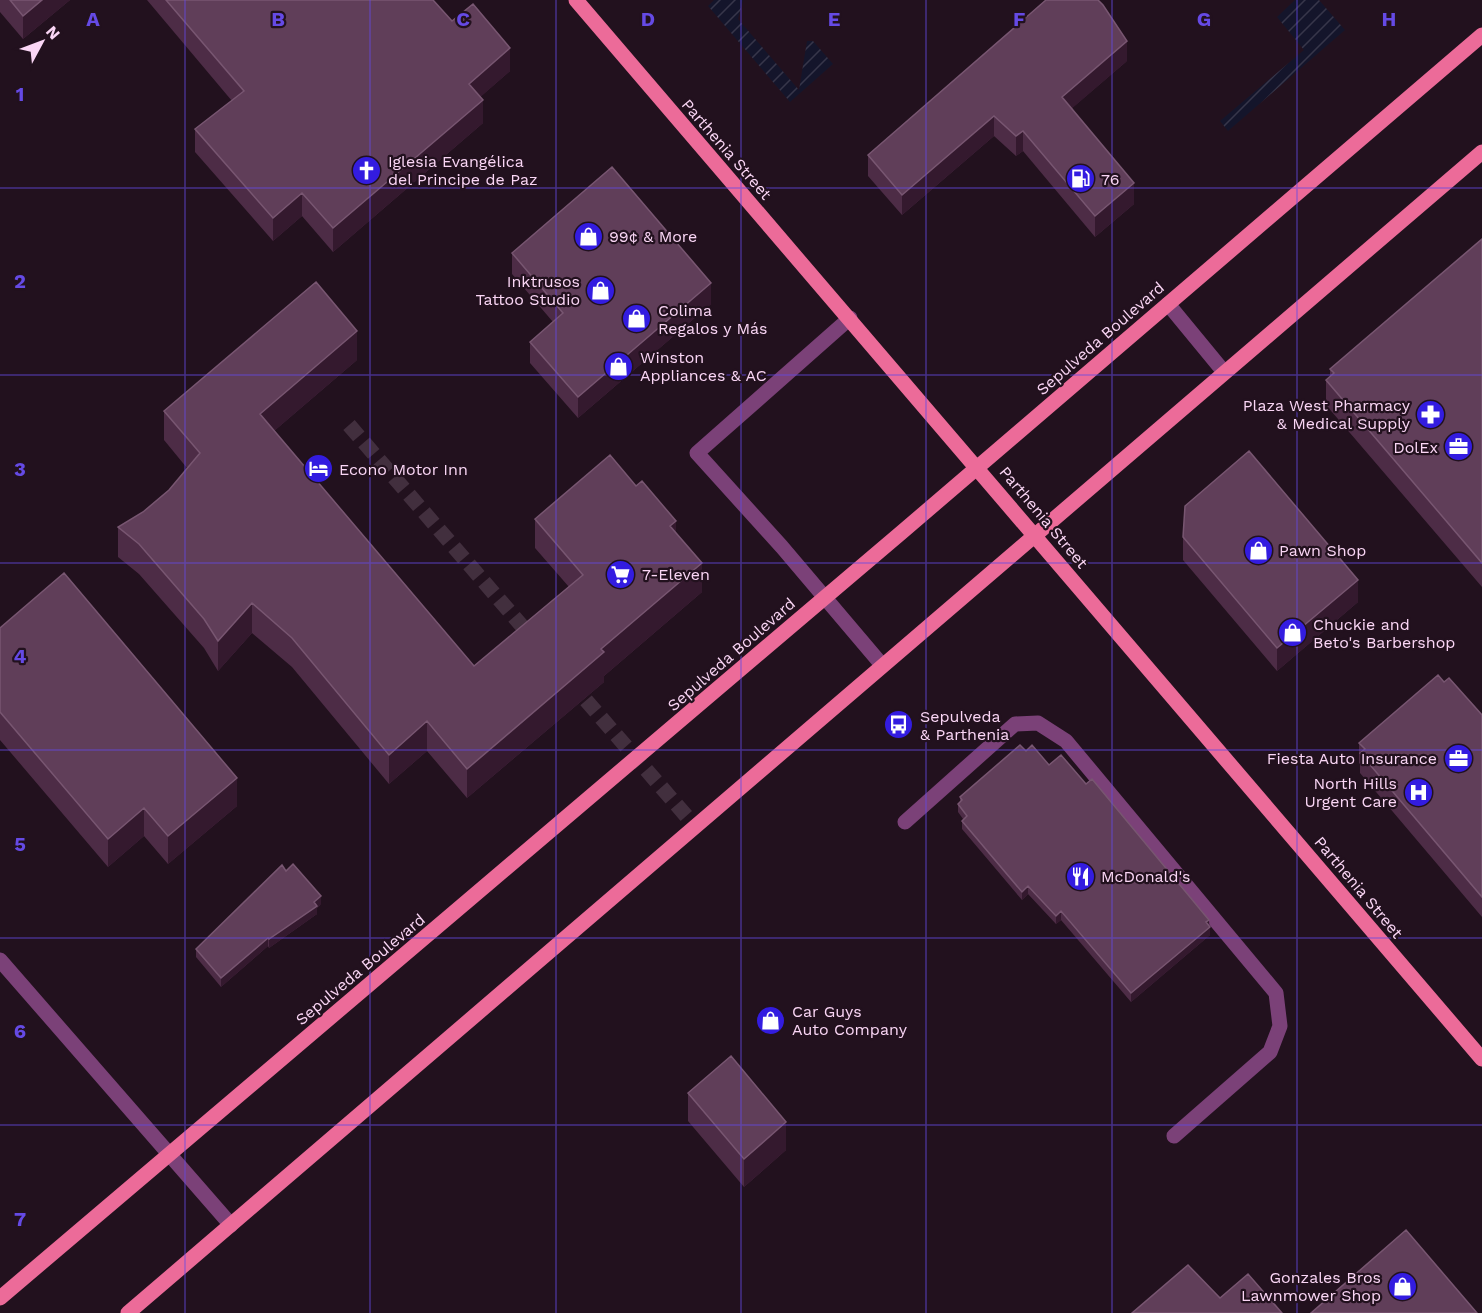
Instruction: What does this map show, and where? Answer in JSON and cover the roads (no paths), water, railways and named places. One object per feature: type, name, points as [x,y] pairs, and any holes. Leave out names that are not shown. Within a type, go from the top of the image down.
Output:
[{"type":"main road","name":"Parthenia Street","points":[[576,0],[978,467],[1482,1059]]},
{"type":"main road","name":"Sepulveda Boulevard","points":[[0,1298],[978,467],[1482,35]]},
{"type":"main road","points":[[128,1313],[1482,152]]},
{"type":"lane","points":[[1168,304],[1224,372]]},
{"type":"lane","points":[[850,318],[697,453],[882,665]]},
{"type":"lane","points":[[905,822],[1015,724],[1038,723],[1066,741],[1276,993],[1280,1026],[1270,1052],[1174,1136]]},
{"type":"lane","points":[[0,960],[231,1225]]},
{"type":"tunnel","points":[[349,425],[534,640]]},
{"type":"tunnel","points":[[571,683],[695,826]]},
{"type":"place","name":"Iglesia Evangélica del Principe de Paz","points":[[367,170]]},
{"type":"place","name":"76","points":[[1080,179]]},
{"type":"place","name":"99¢ & More","points":[[588,236]]},
{"type":"place","name":"Inktrusos Tattoo Studio","points":[[601,290]]},
{"type":"place","name":"Colima Regalos y Más","points":[[637,319]]},
{"type":"place","name":"Winston Appliances & AC","points":[[619,366]]},
{"type":"place","name":"Plaza West Pharmacy & Medical Supply","points":[[1431,414]]},
{"type":"place","name":"DolEx","points":[[1459,447]]},
{"type":"place","name":"Econo Motor Inn","points":[[318,469]]},
{"type":"place","name":"Pawn Shop","points":[[1258,550]]},
{"type":"place","name":"7-Eleven","points":[[621,574]]},
{"type":"place","name":"Chuckie and Beto's Barbershop","points":[[1292,633]]},
{"type":"place","name":"Sepulveda & Parthenia","points":[[899,725]]},
{"type":"place","name":"Fiesta Auto Insurance","points":[[1458,758]]},
{"type":"place","name":"North Hills Urgent Care","points":[[1418,792]]},
{"type":"place","name":"McDonald's","points":[[1080,876]]},
{"type":"place","name":"Car Guys Auto Company","points":[[771,1020]]},
{"type":"place","name":"Gonzales Bros Lawnmower Shop","points":[[1402,1286]]}]
